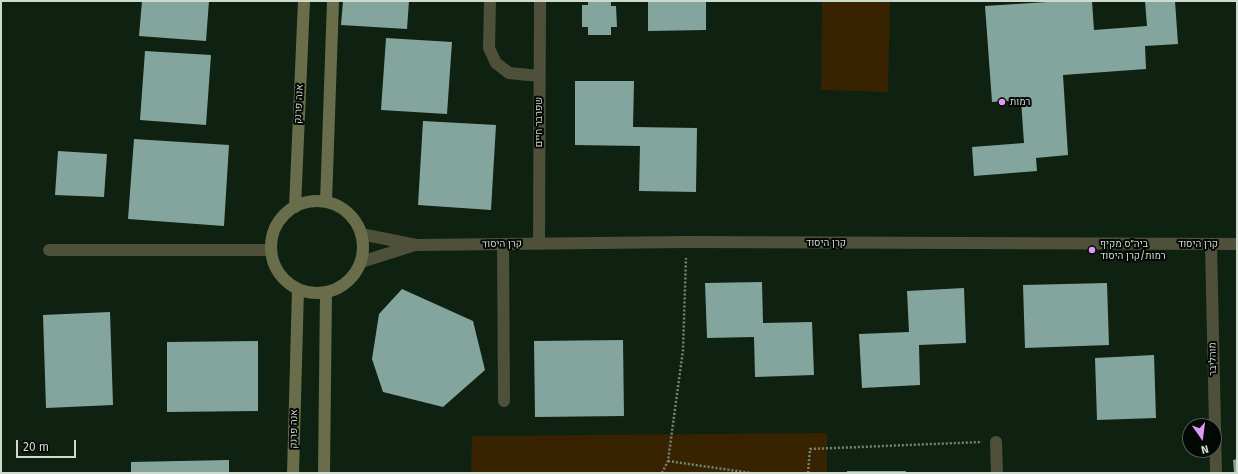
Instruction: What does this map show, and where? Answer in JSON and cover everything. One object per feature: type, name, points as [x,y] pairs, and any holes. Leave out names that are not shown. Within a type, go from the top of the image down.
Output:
[{"type":"street","name":"אנה פרנק","points":[[295,207],[304,1]]},
{"type":"street","points":[[326,202],[333,1]]},
{"type":"street","points":[[490,1],[489,48],[496,62],[509,73],[539,76]]},
{"type":"street","name":"שפרבר חיים","points":[[539,244],[540,1]]},
{"type":"street","points":[[310,201],[326,202],[342,208],[354,220],[361,234],[363,246],[360,262],[353,276],[349,280],[340,287],[326,292],[314,293],[298,289],[284,280],[275,268],[271,250],[274,230],[282,217],[295,207],[310,201]]},
{"type":"street","name":"קרן היסוד","points":[[361,234],[416,245],[686,242],[1237,244]]},
{"type":"street","points":[[503,244],[504,401]]},
{"type":"street","name":"מוהליבר","points":[[1211,244],[1216,473]]},
{"type":"street","name":"קרן היסוד","points":[[360,262],[416,245]]},
{"type":"street","points":[[49,250],[271,250]]},
{"type":"street","name":"אנה פרנק","points":[[293,473],[298,289]]},
{"type":"street","points":[[324,473],[326,292]]},
{"type":"street","points":[[996,442],[997,473]]},
{"type":"path","points":[[662,473],[668,461],[683,350],[686,242]]},
{"type":"path","points":[[808,473],[810,449],[996,442]]},
{"type":"path","points":[[668,461],[751,473]]},
{"type":"shaded area","points":[[822,1],[890,1],[888,92],[821,90]]},
{"type":"shaded area","points":[[827,433],[827,473],[471,473],[472,436]]},
{"type":"building","points":[[142,1],[209,1],[206,41],[139,36]]},
{"type":"building","points":[[343,1],[409,1],[407,29],[341,25]]},
{"type":"building","points":[[588,1],[611,1],[611,6],[616,6],[617,27],[611,27],[611,35],[588,35],[588,27],[582,27],[582,5],[588,5]]},
{"type":"building","points":[[648,1],[706,1],[706,30],[648,31]]},
{"type":"building","points":[[1063,1],[1092,1],[1094,30],[1147,26],[1145,1],[1175,1],[1178,44],[1145,46],[1146,69],[1063,75],[1068,155],[1036,158],[1037,171],[974,176],[972,147],[1024,143],[1021,100],[992,102],[985,6]]},
{"type":"building","points":[[386,38],[452,42],[447,114],[381,110]]},
{"type":"building","points":[[145,51],[211,55],[206,125],[140,120]]},
{"type":"building","points":[[575,81],[634,81],[633,127],[697,128],[696,192],[639,191],[640,146],[575,145]]},
{"type":"building","points":[[423,121],[496,125],[491,210],[418,205]]},
{"type":"building","points":[[134,139],[229,145],[224,226],[128,219]]},
{"type":"building","points":[[58,151],[107,154],[104,197],[55,195]]},
{"type":"building","points":[[762,282],[763,323],[812,322],[814,375],[755,377],[754,337],[707,338],[705,283]]},
{"type":"building","points":[[1107,283],[1109,345],[1025,348],[1023,285]]},
{"type":"building","points":[[964,288],[966,343],[919,345],[920,385],[862,388],[859,334],[909,332],[907,291]]},
{"type":"building","points":[[402,289],[473,321],[485,370],[443,407],[383,392],[372,359],[379,314]]},
{"type":"building","points":[[110,312],[113,405],[46,408],[43,315]]},
{"type":"building","points":[[623,340],[624,416],[535,417],[534,341]]},
{"type":"building","points":[[258,341],[258,411],[167,412],[167,342]]},
{"type":"building","points":[[1154,355],[1156,418],[1097,420],[1095,358]]},
{"type":"building","points":[[1237,459],[1237,473],[1234,473],[1233,460]]},
{"type":"building","points":[[229,460],[229,473],[131,473],[131,462]]},
{"type":"building","points":[[847,471],[906,471],[906,473],[847,473]]},
{"type":"place","name":"רמות","points":[[1002,102]]},
{"type":"place","name":"ביה״ס מקיף רמות/קרן היסוד","points":[[1092,250]]}]
